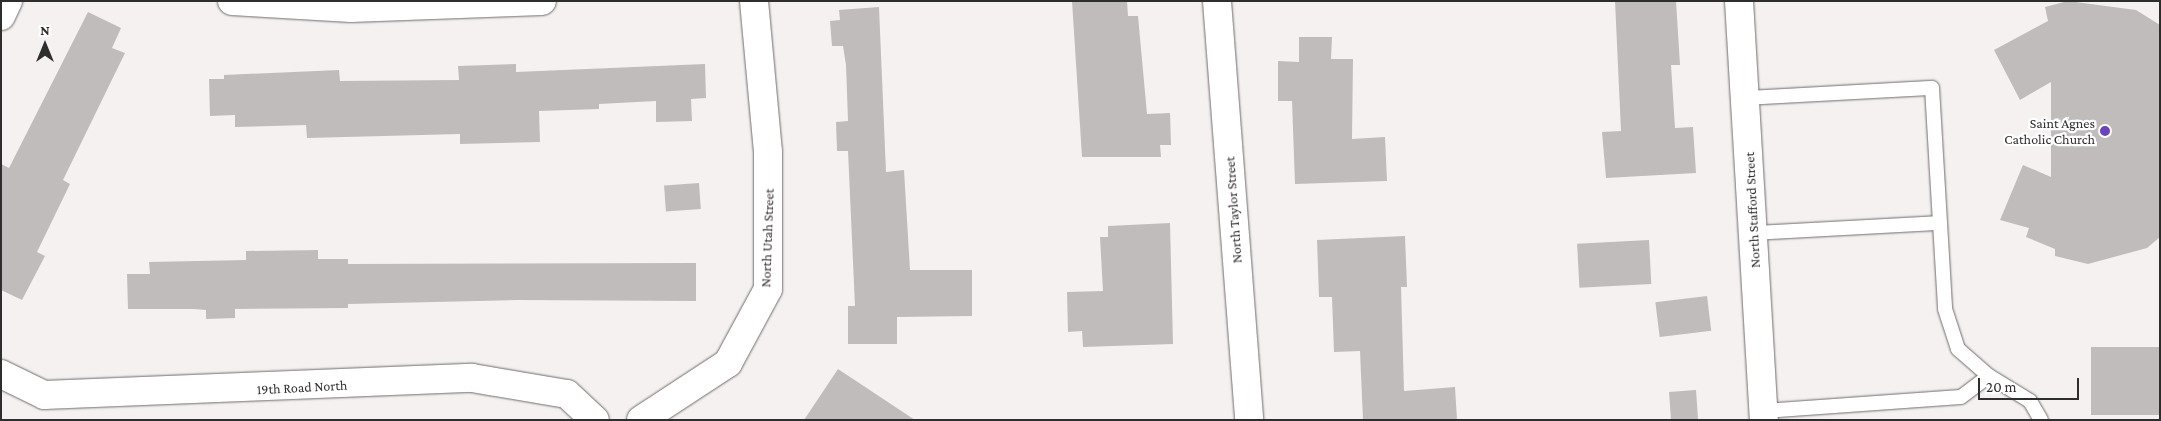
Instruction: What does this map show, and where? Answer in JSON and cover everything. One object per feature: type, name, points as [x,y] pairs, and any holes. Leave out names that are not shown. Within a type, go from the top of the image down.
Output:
[{"type":"street","points":[[1,16],[8,1]]},
{"type":"street","points":[[232,1],[352,8],[542,1]]},
{"type":"street","name":"North Utah Street","points":[[641,420],[728,363],[768,289],[768,152],[754,1]]},
{"type":"street","name":"North Taylor Street","points":[[1217,1],[1249,420]]},
{"type":"street","name":"North Stafford Street","points":[[1739,1],[1764,415]]},
{"type":"street","name":"19th Road North","points":[[1,374],[44,395],[472,378],[567,394],[595,420]]},
{"type":"lane","points":[[1746,98],[1932,88],[1945,309],[1958,349],[1989,376],[2030,402],[2041,420]]},
{"type":"lane","points":[[1754,233],[1939,223]]},
{"type":"lane","points":[[1764,415],[1961,397],[1989,376]]},
{"type":"building","points":[[1072,1],[1127,1],[1128,16],[1138,16],[1147,114],[1170,113],[1171,145],[1160,145],[1161,157],[1082,157]]},
{"type":"building","points":[[1615,1],[1676,1],[1680,65],[1671,65],[1675,128],[1693,127],[1696,173],[1606,178],[1602,132],[1621,131]]},
{"type":"building","name":"Saint Agnes Catholic Church","points":[[2068,1],[2136,10],[2160,25],[2160,237],[2147,248],[2088,264],[2055,256],[2055,249],[2026,237],[2029,228],[2000,220],[2023,165],[2051,177],[2051,82],[2020,100],[1994,50],[2048,21],[2045,7]]},
{"type":"building","points":[[879,7],[886,172],[904,170],[910,270],[972,270],[972,316],[897,317],[897,344],[848,344],[848,306],[855,306],[848,151],[837,151],[836,122],[848,121],[846,65],[843,46],[832,46],[830,21],[840,20],[839,10]]},
{"type":"building","points":[[88,12],[121,28],[112,48],[125,53],[63,180],[70,184],[37,252],[45,256],[22,300],[1,290],[1,164],[9,168]]},
{"type":"building","points":[[1299,37],[1332,37],[1331,59],[1353,59],[1352,139],[1385,137],[1387,181],[1295,184],[1292,101],[1278,101],[1278,61],[1299,62]]},
{"type":"building","points":[[516,64],[516,72],[705,64],[706,98],[691,99],[692,121],[656,122],[656,101],[599,104],[599,109],[539,111],[540,142],[460,144],[460,134],[307,138],[306,125],[235,127],[235,115],[210,116],[209,79],[224,79],[224,75],[339,70],[340,81],[459,80],[458,66]]},
{"type":"building","points":[[699,183],[701,209],[666,211],[664,185]]},
{"type":"building","points":[[1170,223],[1173,344],[1083,347],[1082,331],[1068,332],[1067,292],[1103,291],[1100,237],[1108,237],[1108,226]]},
{"type":"building","points":[[1405,236],[1407,287],[1401,287],[1404,391],[1455,387],[1457,420],[1363,420],[1360,351],[1334,352],[1332,297],[1319,297],[1317,240]]},
{"type":"building","points":[[1649,240],[1651,284],[1579,288],[1577,244]]},
{"type":"building","points":[[318,250],[318,259],[348,259],[348,264],[696,263],[696,301],[517,300],[348,304],[348,308],[235,309],[235,318],[206,319],[206,310],[128,309],[127,274],[150,274],[149,262],[246,260],[246,251]]},
{"type":"building","points":[[1707,296],[1711,331],[1660,337],[1655,302]]},
{"type":"building","points":[[2091,347],[2160,347],[2160,415],[2091,415]]},
{"type":"building","points":[[838,369],[915,420],[804,420]]},
{"type":"building","points":[[1696,390],[1698,420],[1671,420],[1669,392]]},
{"type":"place","name":"Saint Agnes Catholic Church","points":[[2105,131]]}]
